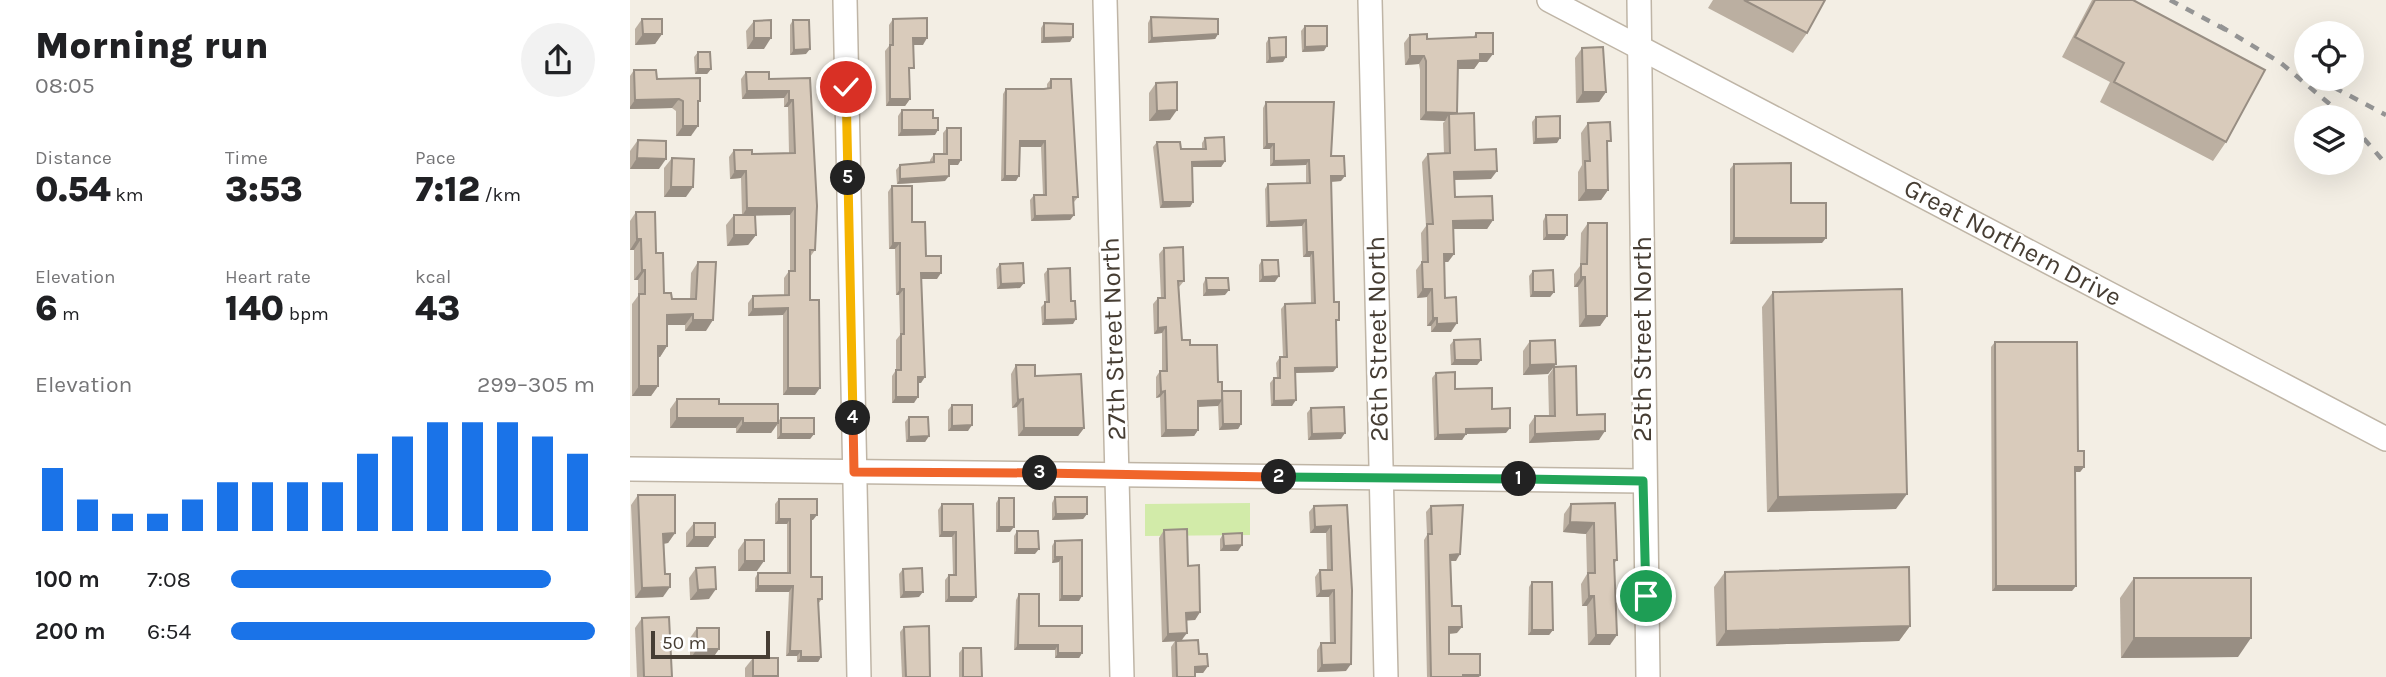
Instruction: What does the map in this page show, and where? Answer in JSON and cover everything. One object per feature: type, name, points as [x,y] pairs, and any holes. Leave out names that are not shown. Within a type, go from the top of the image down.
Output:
[{"type":"street","points":[[845,0],[859,677]]},
{"type":"street","name":"27th Street North","points":[[1105,0],[1122,677]]},
{"type":"street","name":"26th Street North","points":[[1370,0],[1387,677]]},
{"type":"street","name":"Great Northern Drive","points":[[1549,0],[2386,439]]},
{"type":"street","name":"25th Street North","points":[[1639,0],[1643,481],[1648,677]]},
{"type":"street","points":[[630,470],[1643,481]]},
{"type":"green space","points":[[1250,503],[1250,535],[1145,536],[1145,504]]},
{"type":"building","points":[[1744,0],[1825,0],[1807,33]]},
{"type":"building","points":[[2095,0],[2133,0],[2265,70],[2226,142],[2114,82],[2124,63],[2075,37]]},
{"type":"building","points":[[1151,17],[1218,19],[1218,34],[1152,38]]},
{"type":"building","points":[[927,18],[927,38],[913,38],[914,68],[909,68],[910,99],[890,99],[893,19]]},
{"type":"building","points":[[642,19],[662,19],[662,34],[643,34]]},
{"type":"building","points":[[771,20],[771,38],[754,38],[754,21]]},
{"type":"building","points":[[793,20],[809,20],[810,49],[794,50]]},
{"type":"building","points":[[1044,23],[1073,24],[1073,37],[1044,38]]},
{"type":"building","points":[[1305,26],[1327,26],[1327,46],[1305,47]]},
{"type":"building","points":[[1476,33],[1493,33],[1493,54],[1480,54],[1480,60],[1458,61],[1457,113],[1426,112],[1426,61],[1424,56],[1410,56],[1410,35],[1427,34],[1427,39],[1476,37]]},
{"type":"building","points":[[1286,37],[1286,57],[1270,58],[1269,38]]},
{"type":"building","points":[[1603,47],[1606,92],[1583,92],[1582,48]]},
{"type":"building","points":[[698,52],[710,52],[711,69],[698,69]]},
{"type":"building","points":[[634,70],[656,70],[657,79],[700,78],[698,126],[683,126],[683,101],[679,99],[635,100]]},
{"type":"building","points":[[746,72],[769,72],[769,79],[810,78],[817,206],[815,250],[810,250],[810,300],[819,300],[820,388],[788,388],[788,308],[753,309],[753,296],[789,295],[789,271],[795,271],[795,208],[747,208],[746,171],[735,171],[734,150],[752,150],[752,154],[795,153],[793,100],[789,100],[789,91],[747,91]]},
{"type":"building","points":[[1051,79],[1071,79],[1078,197],[1073,197],[1074,215],[1035,216],[1034,195],[1046,195],[1045,141],[1020,141],[1019,176],[1005,176],[1006,89],[1051,88]]},
{"type":"building","points":[[1177,82],[1177,110],[1157,111],[1156,83]]},
{"type":"building","points":[[1266,102],[1334,102],[1331,156],[1344,156],[1345,176],[1331,176],[1334,302],[1339,302],[1339,320],[1336,320],[1337,367],[1295,368],[1296,400],[1274,401],[1274,378],[1280,378],[1280,357],[1287,357],[1285,304],[1315,303],[1313,252],[1307,252],[1306,220],[1269,222],[1268,184],[1310,183],[1309,160],[1274,161],[1274,144],[1267,144]]},
{"type":"building","points":[[902,110],[933,110],[933,118],[938,118],[938,130],[902,130]]},
{"type":"building","points":[[1474,113],[1475,150],[1496,149],[1497,171],[1454,172],[1455,197],[1492,196],[1493,220],[1453,221],[1454,254],[1444,254],[1445,298],[1456,297],[1457,323],[1437,324],[1437,318],[1433,318],[1432,289],[1423,289],[1422,262],[1428,262],[1427,224],[1433,224],[1428,154],[1450,153],[1449,114]]},
{"type":"building","points":[[1560,116],[1560,138],[1536,139],[1536,117]]},
{"type":"building","points":[[1610,122],[1611,141],[1607,141],[1608,190],[1586,190],[1585,161],[1590,161],[1588,123]]},
{"type":"building","points":[[947,128],[961,128],[961,160],[949,160],[949,176],[900,179],[900,165],[934,162],[934,154],[947,154]]},
{"type":"building","points":[[1224,137],[1225,161],[1192,162],[1193,202],[1163,202],[1157,142],[1180,142],[1181,149],[1206,149],[1205,138]]},
{"type":"building","points":[[638,140],[666,141],[666,159],[637,158]]},
{"type":"building","points":[[672,158],[694,159],[693,187],[671,187]]},
{"type":"building","points":[[1791,163],[1791,203],[1826,203],[1826,238],[1734,238],[1734,164]]},
{"type":"building","points":[[892,186],[912,186],[912,222],[925,222],[926,256],[941,256],[941,273],[921,273],[925,377],[918,377],[918,397],[896,397],[896,370],[901,370],[901,334],[904,334],[904,289],[900,289],[900,243],[893,243]]},
{"type":"building","points":[[636,212],[655,212],[656,253],[663,253],[664,293],[671,293],[672,299],[696,299],[698,262],[716,262],[713,320],[693,320],[693,314],[667,315],[667,346],[658,346],[658,386],[639,386],[639,294],[645,294],[645,270],[642,270],[641,239],[637,239]]},
{"type":"building","points":[[734,215],[755,215],[756,235],[734,235]]},
{"type":"building","points":[[1546,215],[1567,215],[1567,235],[1547,235]]},
{"type":"building","points":[[1588,223],[1607,223],[1607,316],[1586,316],[1585,277],[1581,277],[1581,264],[1587,264]]},
{"type":"building","points":[[1183,247],[1184,281],[1178,281],[1182,340],[1190,340],[1190,345],[1217,345],[1218,382],[1222,382],[1222,400],[1198,401],[1198,430],[1166,430],[1165,391],[1161,392],[1160,371],[1167,371],[1166,327],[1158,328],[1158,298],[1165,298],[1164,248]]},
{"type":"building","points":[[1262,260],[1278,260],[1279,276],[1263,277]]},
{"type":"building","points":[[1023,263],[1024,283],[1001,284],[1000,264]]},
{"type":"building","points":[[1070,268],[1071,301],[1075,301],[1076,319],[1045,320],[1045,302],[1049,302],[1048,269]]},
{"type":"building","points":[[1553,270],[1554,292],[1533,292],[1533,271]]},
{"type":"building","points":[[1206,278],[1228,278],[1229,290],[1207,290]]},
{"type":"building","points":[[1902,289],[1907,494],[1778,497],[1773,292]]},
{"type":"building","points":[[1480,339],[1481,360],[1455,360],[1454,340]]},
{"type":"building","points":[[1555,340],[1556,364],[1530,365],[1530,341]]},
{"type":"building","points":[[1995,342],[2077,342],[2078,451],[2084,451],[2084,467],[2075,467],[2076,586],[1996,586]]},
{"type":"building","points":[[1016,365],[1035,365],[1035,376],[1081,374],[1084,428],[1024,428],[1023,399],[1018,400]]},
{"type":"building","points":[[1576,366],[1577,415],[1605,414],[1605,431],[1535,434],[1535,416],[1555,416],[1554,367]]},
{"type":"building","points":[[1455,372],[1455,389],[1492,388],[1492,409],[1510,408],[1510,428],[1466,429],[1466,434],[1438,435],[1436,373]]},
{"type":"building","points":[[1222,391],[1241,391],[1241,424],[1223,424]]},
{"type":"building","points":[[677,399],[719,399],[719,404],[778,404],[778,423],[743,423],[743,418],[677,418]]},
{"type":"building","points":[[952,405],[972,405],[972,425],[952,426]]},
{"type":"building","points":[[1344,407],[1345,433],[1312,434],[1311,408]]},
{"type":"building","points":[[909,417],[928,417],[929,436],[909,437]]},
{"type":"building","points":[[781,418],[814,418],[814,434],[781,434]]},
{"type":"building","points":[[638,495],[675,495],[675,533],[663,534],[665,574],[670,574],[670,587],[642,588]]},
{"type":"building","points":[[1055,497],[1087,497],[1087,514],[1056,514]]},
{"type":"building","points":[[999,498],[1014,498],[1014,527],[999,527]]},
{"type":"building","points":[[779,499],[817,499],[817,515],[811,515],[811,577],[822,577],[822,599],[818,599],[821,657],[801,657],[801,651],[790,651],[793,586],[758,586],[758,573],[790,573],[790,519],[779,519]]},
{"type":"building","points":[[1615,503],[1617,635],[1596,635],[1594,596],[1589,596],[1588,573],[1595,573],[1594,523],[1570,522],[1571,504]]},
{"type":"building","points":[[942,504],[973,504],[976,597],[949,597],[949,575],[956,575],[956,532],[942,532]]},
{"type":"building","points":[[1347,505],[1352,590],[1351,664],[1322,665],[1321,643],[1335,643],[1334,590],[1321,591],[1320,570],[1332,570],[1331,526],[1315,527],[1314,506]]},
{"type":"building","points":[[1463,505],[1460,554],[1450,555],[1452,606],[1461,606],[1462,627],[1449,627],[1449,654],[1480,654],[1480,675],[1431,677],[1428,534],[1432,534],[1431,506]]},
{"type":"building","points":[[694,523],[715,523],[715,537],[694,537]]},
{"type":"building","points":[[1187,529],[1188,566],[1199,565],[1200,612],[1186,613],[1187,633],[1168,634],[1164,530]]},
{"type":"building","points":[[1017,531],[1038,531],[1039,549],[1017,549]]},
{"type":"building","points":[[1242,533],[1242,545],[1224,546],[1223,534]]},
{"type":"building","points":[[745,540],[764,540],[764,561],[745,561]]},
{"type":"building","points":[[1082,540],[1082,596],[1062,596],[1062,557],[1055,557],[1055,541]]},
{"type":"building","points":[[715,567],[716,589],[698,590],[696,568]]},
{"type":"building","points":[[1909,567],[1910,626],[1726,631],[1725,572]]},
{"type":"building","points":[[922,568],[923,592],[904,592],[903,569]]},
{"type":"building","points":[[2134,578],[2251,578],[2251,638],[2134,638]]},
{"type":"building","points":[[1532,582],[1552,582],[1553,630],[1532,630]]},
{"type":"building","points":[[1019,594],[1039,594],[1039,626],[1082,626],[1082,653],[1058,653],[1058,645],[1018,645]]},
{"type":"building","points":[[669,617],[672,677],[644,677],[642,618]]},
{"type":"building","points":[[929,626],[930,677],[906,677],[904,627]]},
{"type":"building","points":[[697,628],[719,628],[719,649],[697,649]]},
{"type":"building","points":[[1198,640],[1199,654],[1207,654],[1208,666],[1195,667],[1195,677],[1177,677],[1176,641]]},
{"type":"building","points":[[963,648],[981,648],[982,677],[963,677]]},
{"type":"building","points":[[753,658],[778,658],[778,676],[753,676]]},
{"type":"railway","points":[[2170,0],[2228,31]]},
{"type":"railway","points":[[2220,26],[2281,63],[2331,105]]},
{"type":"railway","points":[[2341,91],[2386,115]]},
{"type":"railway","points":[[2364,139],[2386,164]]},
{"type":"route","points":[[846,87],[854,472],[987,471],[1643,481],[1646,596]]}]
